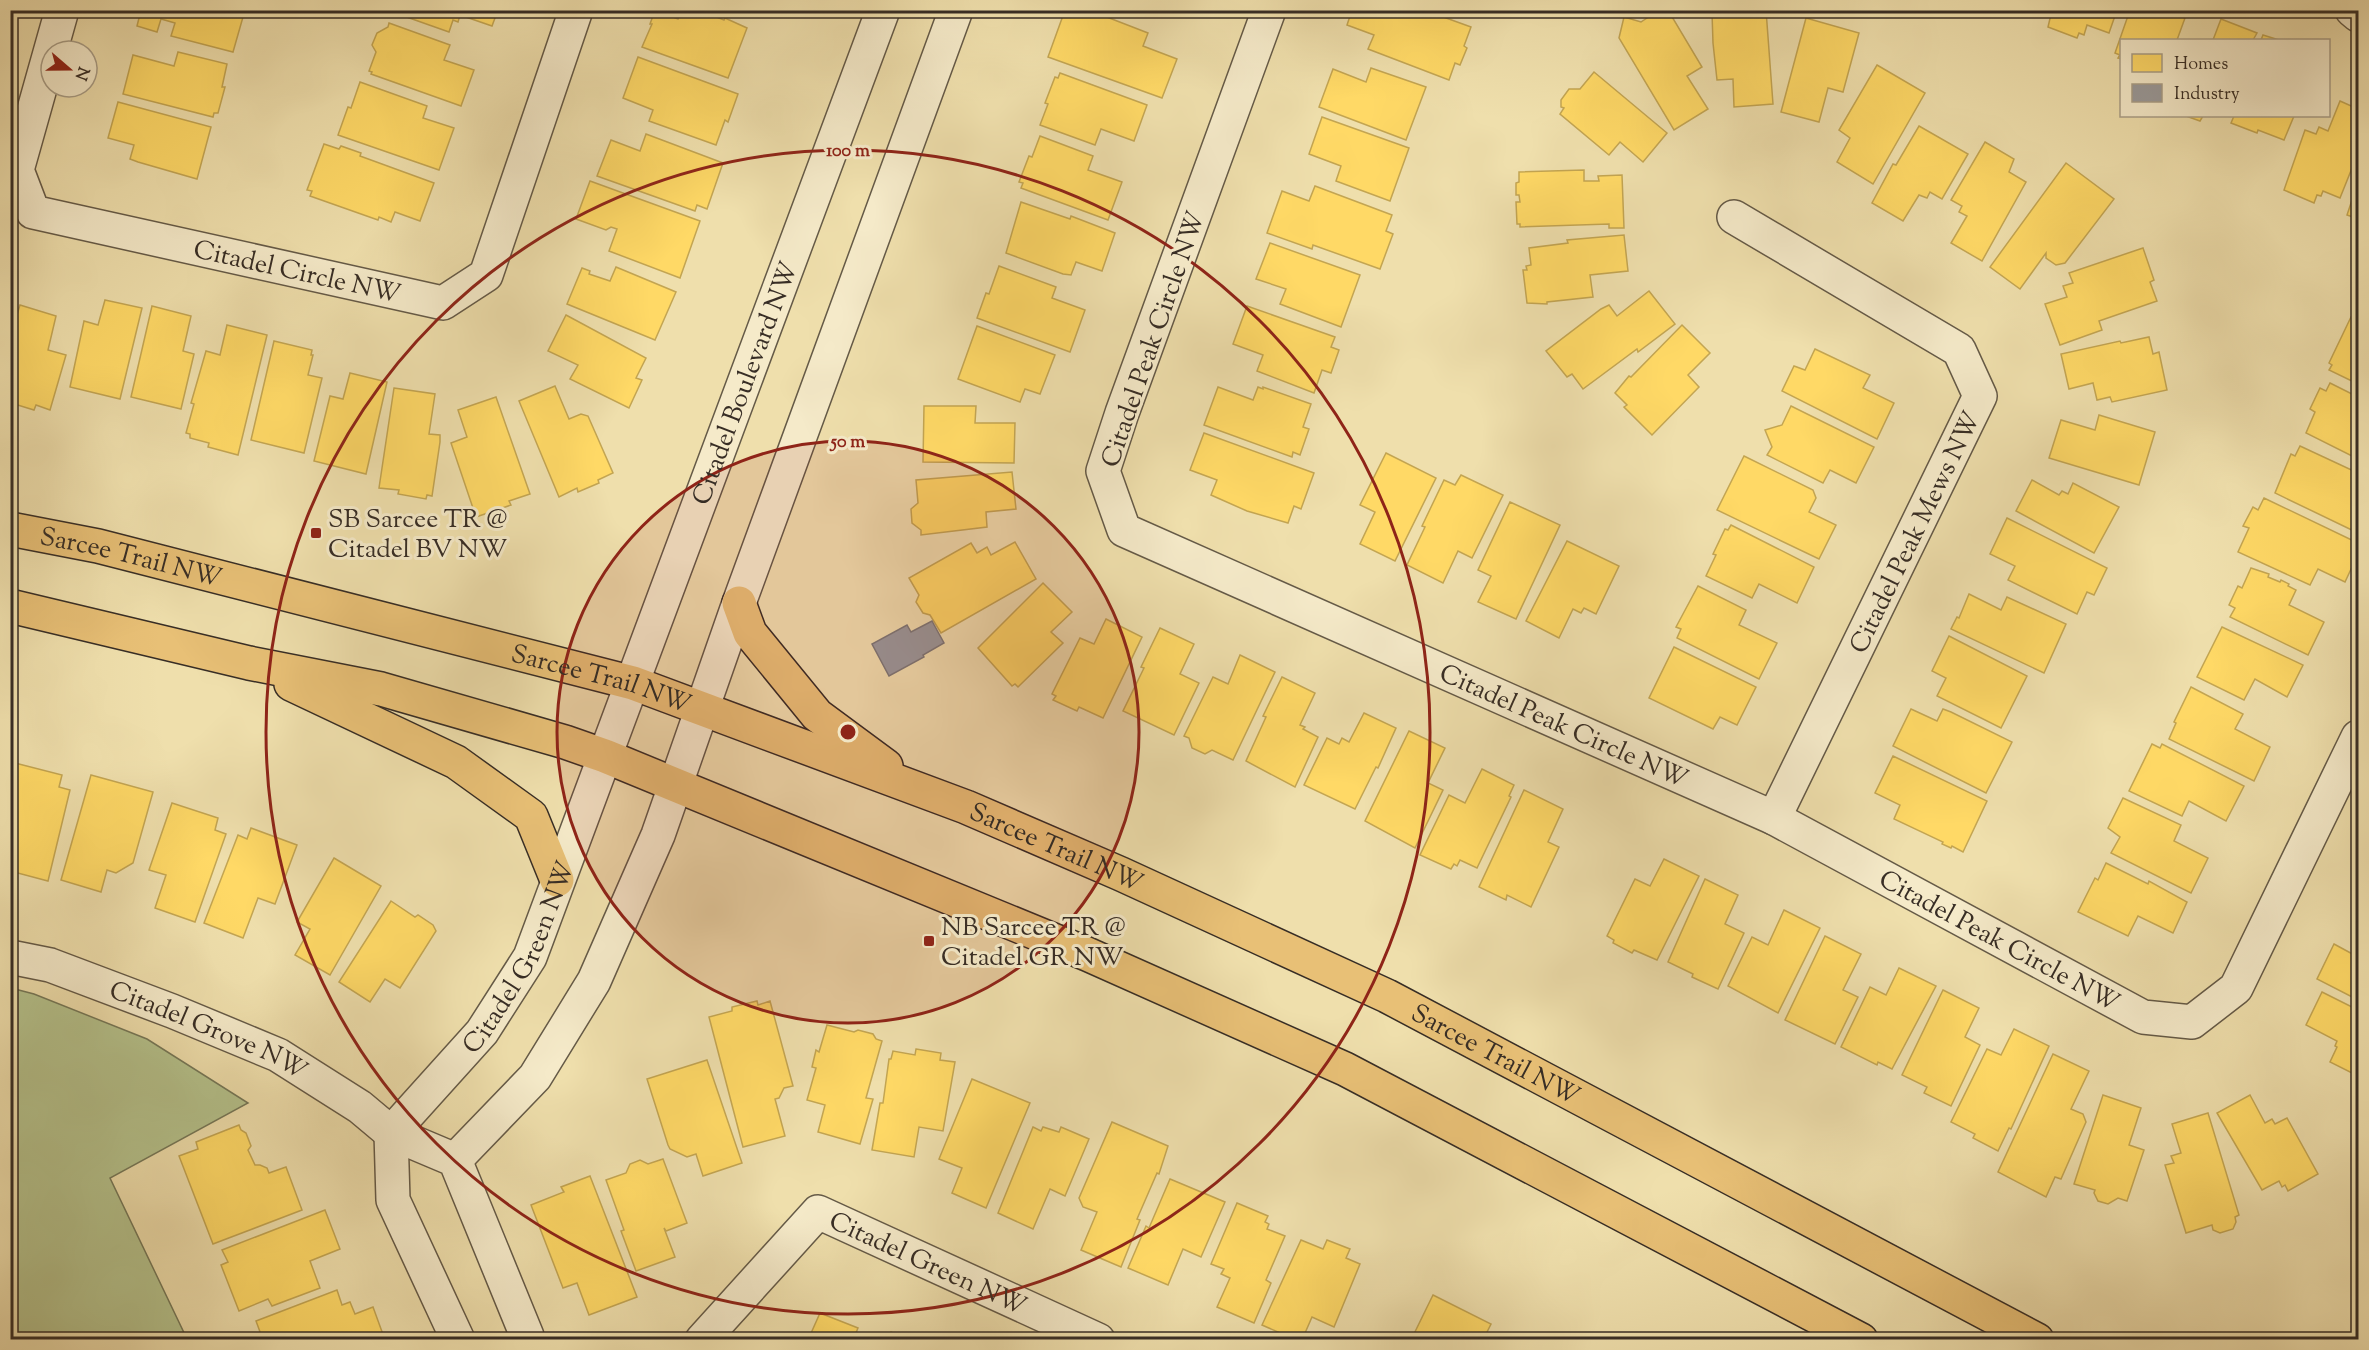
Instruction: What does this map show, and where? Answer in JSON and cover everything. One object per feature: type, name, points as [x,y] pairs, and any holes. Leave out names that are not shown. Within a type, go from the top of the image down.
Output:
[{"type":"main road","name":"Sarcee Trail NW","points":[[10,529],[132,554],[633,683],[966,807],[1121,874],[1387,996],[2037,1340]]},
{"type":"main road","points":[[739,603],[750,633],[818,715],[916,789]]},
{"type":"main road","points":[[10,606],[249,663],[381,689],[565,742],[605,756],[1087,954],[1345,1069],[1861,1340]]},
{"type":"main road","points":[[249,663],[456,762],[531,816],[557,880]]},
{"type":"street","name":"Citadel Circle NW","points":[[62,10],[17,170],[33,212],[443,303],[486,275],[576,10]]},
{"type":"street","name":"Citadel Boulevard NW","points":[[605,756],[883,10]]},
{"type":"street","points":[[455,1160],[535,1077],[594,981],[658,835],[739,603],[956,10]]},
{"type":"street","name":"Citadel Peak Circle NW","points":[[1269,10],[1103,471],[1124,530],[1774,818],[2143,1017],[2192,1022],[2236,987],[2358,738]]},
{"type":"street","points":[[2352,10],[2358,15]]},
{"type":"street","name":"Citadel Peak Mews NW","points":[[1734,217],[1959,350],[1980,396],[1774,818]]},
{"type":"street","name":"Citadel Green NW","points":[[391,1133],[482,1032],[530,957],[605,756]]},
{"type":"street","name":"Citadel Grove NW","points":[[10,957],[50,966],[172,1011],[278,1054],[360,1107],[391,1133]]},
{"type":"street","points":[[458,1340],[393,1200],[391,1133],[455,1160],[527,1336],[526,1340]]},
{"type":"street","name":"Citadel Green NW","points":[[702,1340],[818,1212],[1098,1340]]},
{"type":"green space","points":[[11,988],[34,994],[147,1039],[248,1103],[110,1178],[187,1339],[11,1339]]},
{"type":"building: Homes","points":[[141,10],[245,10],[233,52],[171,36],[175,23],[161,19],[157,32],[137,26]]},
{"type":"building: Homes","points":[[399,10],[498,10],[492,26],[460,15],[458,22],[453,20],[449,32],[398,14]]},
{"type":"building: Homes","points":[[655,10],[678,19],[681,10],[699,10],[747,28],[728,78],[642,47],[652,24],[650,24]]},
{"type":"building: Homes","points":[[745,10],[760,10],[758,15]]},
{"type":"building: Homes","points":[[1065,10],[1086,10],[1148,33],[1143,46],[1177,59],[1162,98],[1048,57]]},
{"type":"building: Homes","points":[[1352,10],[1424,10],[1471,27],[1464,46],[1467,48],[1460,65],[1455,63],[1449,80],[1368,49],[1374,35],[1347,25]]},
{"type":"building: Homes","points":[[1659,10],[1668,10],[1702,67],[1687,76],[1708,109],[1674,130],[1619,38],[1624,17],[1641,22]]},
{"type":"building: Homes","points":[[1714,10],[1766,10],[1773,104],[1734,107],[1733,79],[1717,80],[1713,43],[1712,13]]},
{"type":"building: Homes","points":[[2052,10],[2117,10],[2109,33],[2087,25],[2084,35],[2079,33],[2077,38],[2048,27]]},
{"type":"building: Homes","points":[[2130,10],[2172,10],[2171,13],[2185,18],[2177,39],[2120,39],[2120,55],[2115,53]]},
{"type":"building: Homes","points":[[1806,18],[1859,33],[1843,92],[1828,88],[1819,122],[1781,112]]},
{"type":"building: Homes","points":[[2221,19],[2257,33],[2254,39],[2213,39]]},
{"type":"building: Homes","points":[[389,23],[450,45],[444,60],[474,70],[461,106],[371,74],[372,72],[369,71],[376,52],[372,45],[377,33],[388,27]]},
{"type":"building: Homes","points":[[2263,35],[2276,39],[2261,39]]},
{"type":"building: Homes","points":[[178,52],[227,64],[222,87],[225,87],[218,113],[214,113],[213,117],[123,94],[133,55],[174,66]]},
{"type":"building: Homes","points":[[638,57],[738,94],[728,122],[725,120],[716,145],[649,121],[653,110],[623,98]]},
{"type":"building: Homes","points":[[1877,65],[1925,93],[1873,184],[1837,162],[1850,138],[1839,130]]},
{"type":"building: Homes","points":[[1371,68],[1426,87],[1406,140],[1319,107],[1333,69],[1366,82]]},
{"type":"building: Homes","points":[[1594,72],[1667,133],[1643,162],[1620,142],[1609,155],[1560,114],[1564,108],[1561,107],[1561,100],[1569,89],[1580,89]]},
{"type":"building: Homes","points":[[1060,73],[1147,105],[1134,141],[1101,129],[1095,145],[1040,125],[1055,77],[1058,78]]},
{"type":"building: Homes","points":[[360,82],[427,106],[423,118],[454,128],[439,170],[338,135]]},
{"type":"building: Homes","points":[[2340,101],[2358,109],[2358,153],[2340,198],[2323,191],[2321,196],[2317,195],[2314,203],[2284,190],[2305,130],[2316,134],[2319,127],[2328,131]]},
{"type":"building: Homes","points":[[118,102],[211,127],[197,179],[130,159],[134,145],[108,138]]},
{"type":"building: Homes","points":[[1322,117],[1409,148],[1390,201],[1336,181],[1341,166],[1309,154]]},
{"type":"building: Homes","points":[[2189,117],[2202,117],[2200,121]]},
{"type":"building: Homes","points":[[2234,117],[2294,117],[2284,140],[2231,123]]},
{"type":"building: Homes","points":[[1919,126],[1968,154],[1942,199],[1930,192],[1927,198],[1919,195],[1903,221],[1872,203],[1893,164],[1896,165]]},
{"type":"building: Homes","points":[[646,134],[723,163],[707,209],[697,205],[695,211],[597,176],[611,140],[640,151]]},
{"type":"building: Homes","points":[[1040,136],[1093,156],[1088,170],[1122,182],[1108,220],[1021,188],[1023,183],[1019,182]]},
{"type":"building: Homes","points":[[1985,142],[2014,159],[2009,172],[2026,182],[1982,261],[1951,243],[1967,216],[1959,212],[1962,206],[1951,200]]},
{"type":"building: Homes","points":[[324,144],[339,149],[341,146],[361,153],[360,156],[434,183],[420,221],[395,212],[391,222],[379,217],[378,220],[310,196],[312,191],[307,190]]},
{"type":"building: Homes","points":[[2066,163],[2114,199],[2065,263],[2056,265],[2046,258],[2046,253],[2020,289],[1990,267]]},
{"type":"building: Homes","points":[[1584,170],[1584,181],[1599,181],[1598,176],[1622,175],[1624,228],[1609,228],[1609,224],[1520,227],[1520,224],[1517,224],[1516,202],[1520,202],[1519,195],[1516,195],[1516,183],[1519,182],[1519,172]]},
{"type":"building: Homes","points":[[590,181],[700,221],[680,278],[609,251],[617,229],[611,227],[606,230],[576,219]]},
{"type":"building: Homes","points":[[2358,182],[2358,222],[2347,215]]},
{"type":"building: Homes","points":[[1315,186],[1392,215],[1386,231],[1393,234],[1380,269],[1313,245],[1312,249],[1267,233],[1282,191],[1309,201]]},
{"type":"building: Homes","points":[[1021,202],[1070,219],[1071,216],[1115,233],[1102,271],[1076,262],[1071,275],[1063,274],[1006,253]]},
{"type":"building: Homes","points":[[1624,235],[1628,271],[1590,275],[1593,297],[1547,302],[1547,304],[1527,303],[1523,270],[1527,270],[1526,266],[1531,265],[1529,248],[1568,243],[1567,240]]},
{"type":"building: Homes","points":[[1270,243],[1360,275],[1341,327],[1280,304],[1286,289],[1256,279]]},
{"type":"building: Homes","points":[[2143,248],[2154,280],[2150,282],[2157,301],[2099,321],[2102,330],[2060,345],[2045,304],[2067,297],[2063,286],[2073,283],[2069,273]]},
{"type":"building: Homes","points":[[999,266],[1056,287],[1052,298],[1085,310],[1070,352],[977,318]]},
{"type":"building: Homes","points":[[616,267],[676,292],[655,340],[567,304],[582,268],[590,271],[589,274],[610,281]]},
{"type":"building: Homes","points":[[1649,291],[1675,324],[1583,389],[1572,374],[1567,377],[1546,351],[1601,309],[1609,305],[1617,316]]},
{"type":"building: Homes","points":[[105,300],[142,308],[120,399],[70,387],[84,321],[98,325]]},
{"type":"building: Homes","points":[[20,305],[56,316],[48,350],[66,355],[50,410],[36,405],[34,410],[11,403],[10,338]]},
{"type":"building: Homes","points":[[152,306],[191,316],[183,351],[194,354],[181,409],[131,397]]},
{"type":"building: Homes","points":[[1247,306],[1335,337],[1331,347],[1339,350],[1331,373],[1322,370],[1314,393],[1257,371],[1263,355],[1233,344]]},
{"type":"building: Homes","points":[[566,315],[646,358],[636,378],[642,380],[629,408],[570,379],[578,365],[548,351]]},
{"type":"building: Homes","points":[[2351,317],[2358,321],[2358,384],[2329,370],[2332,365],[2329,363]]},
{"type":"building: Homes","points":[[227,325],[267,335],[238,455],[208,447],[209,443],[190,438],[190,434],[186,433],[194,404],[191,403],[206,351],[220,355]]},
{"type":"building: Homes","points":[[1682,325],[1710,353],[1688,375],[1699,387],[1652,435],[1624,407],[1627,405],[1615,393],[1629,376],[1631,377]]},
{"type":"building: Homes","points":[[977,326],[1055,355],[1040,394],[1025,389],[1020,402],[958,379]]},
{"type":"building: Homes","points":[[2149,337],[2153,354],[2159,352],[2167,390],[2112,402],[2110,397],[2097,400],[2093,383],[2069,389],[2061,354]]},
{"type":"building: Homes","points":[[274,341],[312,350],[308,375],[322,378],[304,453],[251,440]]},
{"type":"building: Homes","points":[[1815,349],[1870,375],[1863,388],[1894,403],[1877,439],[1782,391],[1794,366],[1805,370]]},
{"type":"building: Homes","points":[[350,373],[387,382],[366,474],[314,461],[330,396],[343,399]]},
{"type":"building: Homes","points":[[2330,383],[2358,397],[2358,459],[2306,433],[2315,412],[2310,409],[2320,388],[2326,391]]},
{"type":"building: Homes","points":[[555,386],[569,419],[581,414],[588,416],[613,473],[598,480],[599,483],[578,492],[577,488],[559,497],[519,401]]},
{"type":"building: Homes","points":[[1218,387],[1253,400],[1258,387],[1263,389],[1263,387],[1311,404],[1303,427],[1309,429],[1300,455],[1293,452],[1292,457],[1204,425]]},
{"type":"building: Homes","points":[[394,388],[435,394],[429,434],[440,435],[440,442],[432,496],[427,495],[426,499],[398,494],[399,490],[379,488]]},
{"type":"building: Homes","points":[[496,397],[530,494],[509,501],[511,505],[476,517],[451,443],[467,437],[458,410]]},
{"type":"building: Homes","points":[[924,406],[976,406],[975,423],[1015,423],[1014,463],[923,462]]},
{"type":"building: Homes","points":[[1791,406],[1874,447],[1856,483],[1830,470],[1823,483],[1767,455],[1772,447],[1765,430],[1782,425]]},
{"type":"building: Homes","points":[[2099,415],[2155,432],[2139,485],[2049,458],[2061,420],[2095,430]]},
{"type":"building: Homes","points":[[1204,433],[1314,473],[1301,509],[1294,506],[1288,523],[1247,511],[1211,495],[1217,480],[1190,470]]},
{"type":"building: Homes","points":[[2300,446],[2358,473],[2358,533],[2275,493],[2291,454],[2295,456]]},
{"type":"building: Homes","points":[[1386,453],[1436,478],[1395,561],[1360,544],[1375,512],[1360,505]]},
{"type":"building: Homes","points":[[1744,456],[1813,490],[1816,498],[1809,512],[1836,525],[1819,559],[1717,510]]},
{"type":"building: Homes","points":[[1012,472],[1016,509],[986,512],[987,527],[921,535],[921,530],[912,523],[911,509],[918,503],[916,480]]},
{"type":"building: Homes","points":[[1461,475],[1503,495],[1472,558],[1458,551],[1443,583],[1407,565],[1425,527],[1422,526],[1444,480],[1455,485]]},
{"type":"building: Homes","points":[[2032,480],[2059,495],[2062,491],[2068,494],[2073,483],[2119,507],[2094,553],[2016,511]]},
{"type":"building: Homes","points":[[2264,498],[2358,543],[2358,554],[2345,582],[2318,569],[2310,585],[2238,552],[2249,528],[2243,526],[2253,507],[2258,510]]},
{"type":"building: Homes","points":[[1510,502],[1560,525],[1516,619],[1478,602],[1491,576],[1478,570]]},
{"type":"building: Homes","points":[[2007,518],[2107,568],[2094,595],[2087,592],[2077,614],[2008,580],[2015,566],[1990,554]]},
{"type":"building: Homes","points":[[1731,525],[1814,567],[1797,603],[1759,584],[1752,598],[1706,576],[1725,529],[1728,530]]},
{"type":"building: Homes","points":[[1567,541],[1619,566],[1596,614],[1584,608],[1581,613],[1573,609],[1559,638],[1526,621]]},
{"type":"building: Homes","points":[[1015,542],[1036,579],[941,633],[930,615],[923,613],[916,602],[919,595],[909,578],[971,543],[977,553],[987,547],[991,555]]},
{"type":"building: Homes","points":[[2251,568],[2289,584],[2288,586],[2296,590],[2289,605],[2324,622],[2308,655],[2230,617],[2235,608],[2229,605],[2238,586],[2242,588]]},
{"type":"building: Homes","points":[[1043,583],[1072,612],[1051,632],[1063,643],[1018,687],[1015,684],[1012,686],[978,648]]},
{"type":"building: Homes","points":[[1698,586],[1746,610],[1739,625],[1777,643],[1759,679],[1677,638],[1681,629],[1676,627]]},
{"type":"building: Homes","points":[[1969,594],[2001,610],[2007,597],[2066,624],[2044,673],[1951,629],[1957,617],[1959,618]]},
{"type":"building: Homes","points":[[1106,619],[1142,637],[1103,718],[1079,707],[1077,711],[1053,700],[1056,696],[1052,694],[1080,638],[1094,644]]},
{"type":"building: Homes","points":[[2222,627],[2303,665],[2287,697],[2255,679],[2244,700],[2197,677]]},
{"type":"building: Homes","points":[[1160,628],[1194,644],[1180,674],[1199,683],[1174,735],[1123,711]]},
{"type":"building: Homes","points":[[1949,636],[2027,676],[2001,728],[1937,696],[1946,678],[1932,671]]},
{"type":"building: Homes","points":[[1674,647],[1756,687],[1737,725],[1720,717],[1713,729],[1649,698]]},
{"type":"building: Homes","points":[[1240,655],[1275,672],[1233,760],[1212,750],[1205,754],[1192,748],[1189,738],[1184,736],[1213,677],[1228,684]]},
{"type":"building: Homes","points":[[1282,677],[1315,693],[1300,725],[1318,737],[1295,787],[1246,761],[1266,717],[1263,716]]},
{"type":"building: Homes","points":[[2191,687],[2243,714],[2235,729],[2270,747],[2254,781],[2169,739],[2176,723],[2174,722]]},
{"type":"building: Homes","points":[[1911,709],[1937,721],[1943,709],[2012,742],[1986,793],[1893,746]]},
{"type":"building: Homes","points":[[1364,713],[1396,728],[1378,768],[1376,767],[1355,809],[1304,785],[1327,738],[1339,744],[1342,738],[1349,742]]},
{"type":"building: Homes","points":[[1409,731],[1445,748],[1428,783],[1443,790],[1415,848],[1365,821]]},
{"type":"building: Homes","points":[[2152,744],[2160,748],[2162,744],[2244,786],[2226,821],[2189,801],[2182,816],[2129,791]]},
{"type":"building: Homes","points":[[1893,756],[1987,801],[1963,852],[1942,844],[1943,842],[1894,819],[1900,805],[1875,793]]},
{"type":"building: Homes","points":[[15,763],[62,775],[59,787],[70,790],[48,881],[10,871],[10,775]]},
{"type":"building: Homes","points":[[1482,769],[1514,785],[1509,796],[1511,797],[1477,868],[1460,860],[1457,866],[1454,864],[1451,869],[1420,855],[1449,795],[1465,803]]},
{"type":"building: Homes","points":[[91,775],[153,792],[133,863],[116,873],[107,870],[101,892],[61,880]]},
{"type":"building: Homes","points":[[1524,790],[1563,809],[1548,842],[1559,847],[1531,907],[1507,895],[1506,900],[1479,887]]},
{"type":"building: Homes","points":[[2123,798],[2181,825],[2174,841],[2208,858],[2191,893],[2111,853],[2120,837],[2108,828]]},
{"type":"building: Homes","points":[[172,803],[218,818],[215,830],[226,834],[195,922],[155,908],[166,875],[149,870]]},
{"type":"building: Homes","points":[[251,828],[297,845],[275,904],[258,898],[243,938],[204,923],[238,835],[247,839]]},
{"type":"building: Homes","points":[[334,858],[381,886],[330,975],[295,955],[310,929],[297,922]]},
{"type":"building: Homes","points":[[1664,859],[1699,876],[1657,960],[1634,950],[1632,953],[1613,943],[1614,940],[1607,936],[1635,879],[1650,886]]},
{"type":"building: Homes","points":[[2106,863],[2148,884],[2149,881],[2187,902],[2173,933],[2138,916],[2128,936],[2078,912],[2095,878],[2098,880]]},
{"type":"building: Homes","points":[[1705,879],[1738,895],[1725,924],[1744,933],[1718,989],[1668,962]]},
{"type":"building: Homes","points":[[2358,896],[2358,911],[2353,908]]},
{"type":"building: Homes","points":[[391,901],[415,917],[418,915],[433,925],[436,931],[400,988],[385,979],[370,1002],[339,982]]},
{"type":"building: Homes","points":[[1784,910],[1820,928],[1778,1013],[1728,986],[1752,937],[1768,945]]},
{"type":"building: Homes","points":[[1825,936],[1861,954],[1843,990],[1858,997],[1835,1044],[1785,1020]]},
{"type":"building: Homes","points":[[2334,944],[2358,957],[2358,1000],[2317,979]]},
{"type":"building: Homes","points":[[1899,968],[1936,986],[1892,1069],[1878,1062],[1877,1065],[1841,1047],[1870,987],[1886,995]]},
{"type":"building: Homes","points":[[1943,990],[1979,1008],[1965,1037],[1980,1045],[1951,1106],[1924,1093],[1927,1087],[1902,1075]]},
{"type":"building: Homes","points":[[2322,992],[2358,1010],[2358,1076],[2330,1062],[2337,1047],[2335,1046],[2337,1041],[2306,1025]]},
{"type":"building: Homes","points":[[757,1001],[758,1005],[770,1001],[793,1086],[784,1088],[779,1098],[775,1099],[785,1136],[743,1147],[709,1017],[732,1011],[732,1007]]},
{"type":"building: Homes","points":[[827,1025],[873,1034],[876,1039],[882,1041],[866,1098],[873,1099],[860,1144],[818,1132],[825,1105],[807,1100],[816,1068],[812,1067],[816,1050],[819,1052]]},
{"type":"building: Homes","points":[[2014,1029],[2049,1046],[2011,1129],[2009,1128],[1998,1151],[1973,1138],[1975,1134],[1951,1122],[1987,1049],[2001,1055]]},
{"type":"building: Homes","points":[[916,1049],[941,1053],[940,1060],[955,1062],[943,1131],[919,1127],[914,1157],[872,1150],[880,1103],[883,1103],[889,1059],[893,1051],[915,1055]]},
{"type":"building: Homes","points":[[2053,1054],[2089,1071],[2071,1109],[2083,1114],[2086,1122],[2061,1179],[2055,1177],[2046,1197],[1998,1172]]},
{"type":"building: Homes","points":[[707,1060],[742,1163],[703,1176],[696,1154],[687,1157],[670,1149],[647,1079]]},
{"type":"building: Homes","points":[[972,1079],[1030,1103],[986,1208],[952,1193],[962,1168],[939,1159]]},
{"type":"building: Homes","points":[[2103,1095],[2141,1108],[2129,1145],[2144,1150],[2127,1201],[2118,1198],[2108,1204],[2098,1201],[2095,1190],[2074,1184]]},
{"type":"building: Homes","points":[[2250,1095],[2265,1123],[2272,1119],[2275,1124],[2287,1118],[2318,1174],[2288,1191],[2279,1181],[2262,1190],[2217,1113]]},
{"type":"building: Homes","points":[[2208,1113],[2239,1215],[2235,1217],[2236,1222],[2233,1229],[2220,1233],[2213,1230],[2212,1225],[2186,1233],[2165,1165],[2174,1163],[2171,1156],[2181,1153],[2172,1124]]},
{"type":"building: Homes","points":[[1112,1122],[1168,1146],[1159,1174],[1157,1173],[1137,1219],[1140,1220],[1121,1267],[1081,1250],[1097,1212],[1083,1207],[1079,1198]]},
{"type":"building: Homes","points":[[239,1125],[246,1133],[251,1146],[248,1150],[255,1165],[267,1168],[269,1173],[286,1167],[302,1210],[213,1244],[179,1156],[198,1149],[196,1142]]},
{"type":"building: Homes","points":[[1033,1127],[1041,1131],[1043,1127],[1059,1132],[1061,1127],[1089,1139],[1065,1196],[1050,1189],[1033,1229],[998,1213]]},
{"type":"building: Homes","points":[[663,1159],[687,1223],[666,1231],[664,1228],[675,1257],[636,1271],[606,1180],[626,1173],[630,1164],[640,1160],[648,1164]]},
{"type":"building: Homes","points":[[590,1176],[637,1297],[589,1315],[577,1283],[563,1288],[531,1205],[564,1192],[561,1187]]},
{"type":"building: Homes","points":[[1170,1179],[1225,1202],[1201,1257],[1183,1249],[1168,1285],[1128,1268],[1146,1226],[1149,1228]]},
{"type":"building: Homes","points":[[1237,1203],[1268,1216],[1265,1222],[1269,1224],[1267,1229],[1285,1236],[1266,1280],[1271,1283],[1254,1323],[1217,1307],[1230,1278],[1221,1274],[1224,1269],[1211,1264]]},
{"type":"building: Homes","points":[[325,1210],[340,1249],[310,1261],[320,1288],[272,1306],[268,1299],[239,1311],[221,1265],[228,1262],[222,1250]]},
{"type":"building: Homes","points":[[1301,1240],[1323,1249],[1327,1240],[1350,1249],[1346,1258],[1360,1264],[1334,1327],[1312,1317],[1302,1340],[1296,1340],[1262,1325]]},
{"type":"building: Homes","points":[[337,1290],[342,1305],[350,1302],[355,1314],[373,1307],[385,1340],[263,1340],[256,1321]]},
{"type":"building: Homes","points":[[1433,1295],[1491,1324],[1483,1340],[1411,1340]]},
{"type":"building: Homes","points":[[820,1313],[858,1328],[853,1340],[808,1340]]},
{"type":"building: Homes","points":[[891,1332],[909,1340],[888,1340]]},
{"type":"building: Industry","points":[[932,621],[944,643],[889,676],[872,644],[907,625],[911,632]]},
{"type":"place","name":"SB Sarcee TR @ Citadel BV NW","points":[[316,533]]},
{"type":"place","name":"NB Sarcee TR @ Citadel GR NW","points":[[929,941]]}]
